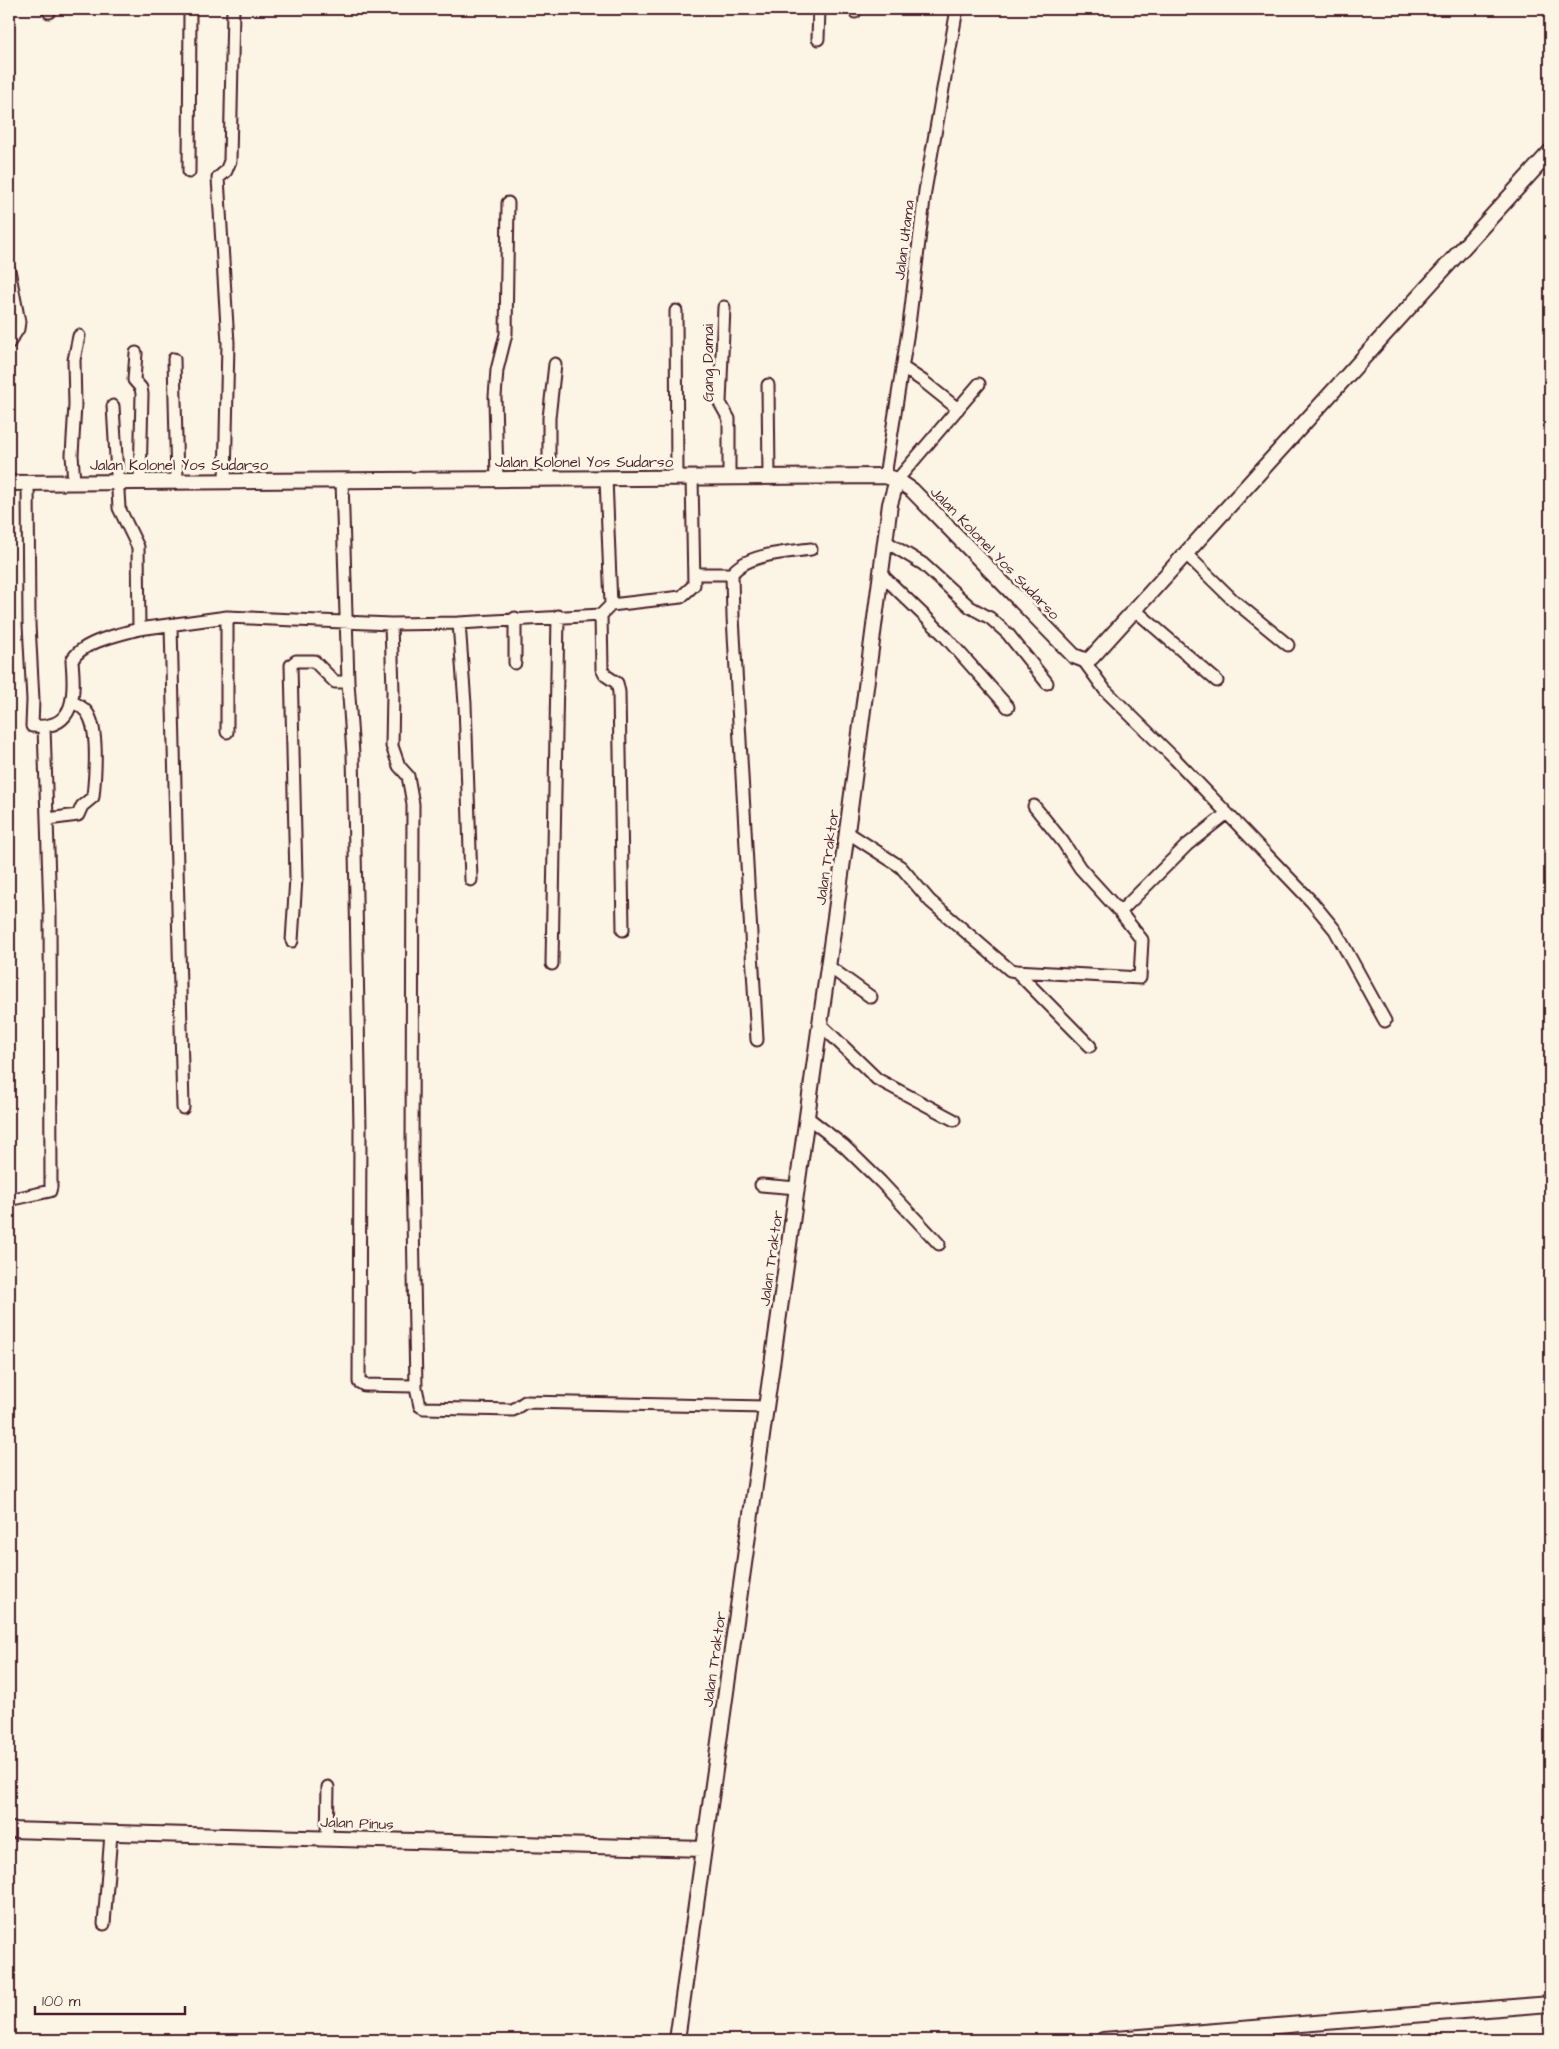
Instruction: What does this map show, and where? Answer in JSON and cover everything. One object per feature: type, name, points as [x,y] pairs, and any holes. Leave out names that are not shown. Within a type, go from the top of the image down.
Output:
[{"type":"street","points":[[189,172],[190,9]]},
{"type":"street","points":[[225,481],[228,343],[218,178],[226,171],[230,161],[233,9]]},
{"type":"street","points":[[818,39],[819,9]]},
{"type":"street","name":"Jalan Utama","points":[[891,478],[902,368],[925,191],[957,9]]},
{"type":"street","points":[[1384,1021],[1335,930],[1312,902],[1175,759],[1105,690],[1084,661],[1092,658],[1550,152]]},
{"type":"street","points":[[497,479],[495,397],[497,370],[506,334],[508,203]]},
{"type":"street","points":[[9,270],[19,322],[18,330],[9,343]]},
{"type":"street","name":"Gang Damai","points":[[724,308],[720,403],[729,419],[729,476]]},
{"type":"street","points":[[676,311],[677,477]]},
{"type":"street","points":[[74,482],[72,455],[75,405],[73,387],[74,360],[79,336]]},
{"type":"street","points":[[136,353],[134,380],[141,388],[142,394],[140,482]]},
{"type":"street","points":[[174,359],[177,481]]},
{"type":"street","points":[[549,478],[550,418],[555,364]]},
{"type":"street","points":[[902,368],[923,380],[958,409]]},
{"type":"street","points":[[891,478],[958,409],[979,384]]},
{"type":"street","points":[[768,385],[768,476]]},
{"type":"street","points":[[114,406],[120,512],[138,547],[139,629]]},
{"type":"street","name":"Jalan Kolonel Yos Sudarso","points":[[9,483],[729,476],[891,478],[912,490],[1074,656],[1084,661]]},
{"type":"street","points":[[28,482],[29,624],[33,700],[31,723],[32,726],[44,727],[63,720],[73,702],[72,661],[75,655],[92,644],[139,629],[227,617],[390,624],[459,623],[515,618],[601,615],[611,605],[681,597],[694,585],[696,574],[692,477]]},
{"type":"street","points":[[606,478],[611,605]]},
{"type":"street","name":"Jalan Traktor","points":[[677,2040],[847,832],[891,495],[891,478]]},
{"type":"street","points":[[342,480],[348,682],[353,754],[360,1111],[358,1380],[364,1385],[409,1385],[416,1388]]},
{"type":"street","points":[[885,541],[924,564],[970,607],[990,618],[1008,634],[1047,683]]},
{"type":"street","points":[[757,1040],[732,574],[739,565],[756,559],[778,553],[811,549]]},
{"type":"street","points":[[1186,554],[1233,600],[1288,645]]},
{"type":"street","points":[[696,574],[732,574]]},
{"type":"street","points":[[881,574],[943,634],[1008,707]]},
{"type":"street","points":[[1135,610],[1217,681]]},
{"type":"street","points":[[601,615],[602,669],[605,676],[617,683],[619,692],[623,930]]},
{"type":"street","points":[[552,964],[558,616]]},
{"type":"street","points":[[227,617],[227,732]]},
{"type":"street","points":[[515,618],[515,663]]},
{"type":"street","points":[[459,623],[465,704],[471,880]]},
{"type":"street","points":[[390,624],[393,692],[392,746],[399,766],[408,776],[413,804],[412,1161],[416,1388],[419,1403],[424,1408],[513,1410],[525,1402],[766,1407]]},
{"type":"street","points":[[171,626],[183,1108]]},
{"type":"street","points":[[292,941],[296,878],[290,665],[296,661],[314,661],[335,682],[348,682]]},
{"type":"street","points":[[48,819],[78,816],[82,806],[93,797],[94,754],[92,725],[90,718],[83,708],[73,702]]},
{"type":"street","points":[[9,1200],[50,1191],[51,1188],[48,819],[44,727]]},
{"type":"street","points":[[847,832],[901,867],[930,901],[1010,970],[1140,978],[1142,940],[1120,912],[1080,868],[1064,842],[1034,806]]},
{"type":"street","points":[[1120,912],[1187,845],[1226,814]]},
{"type":"street","points":[[828,966],[871,997]]},
{"type":"street","points":[[1016,971],[1090,1046]]},
{"type":"street","points":[[820,1024],[877,1079],[954,1120]]},
{"type":"street","points":[[807,1117],[844,1146],[882,1182],[939,1244]]},
{"type":"street","points":[[761,1185],[797,1188]]},
{"type":"street","points":[[327,1839],[328,1786]]},
{"type":"street","name":"Jalan Pinus","points":[[9,1830],[704,1849]]},
{"type":"street","points":[[104,1924],[111,1834]]},
{"type":"street","points":[[1103,2040],[1550,2004]]}]
